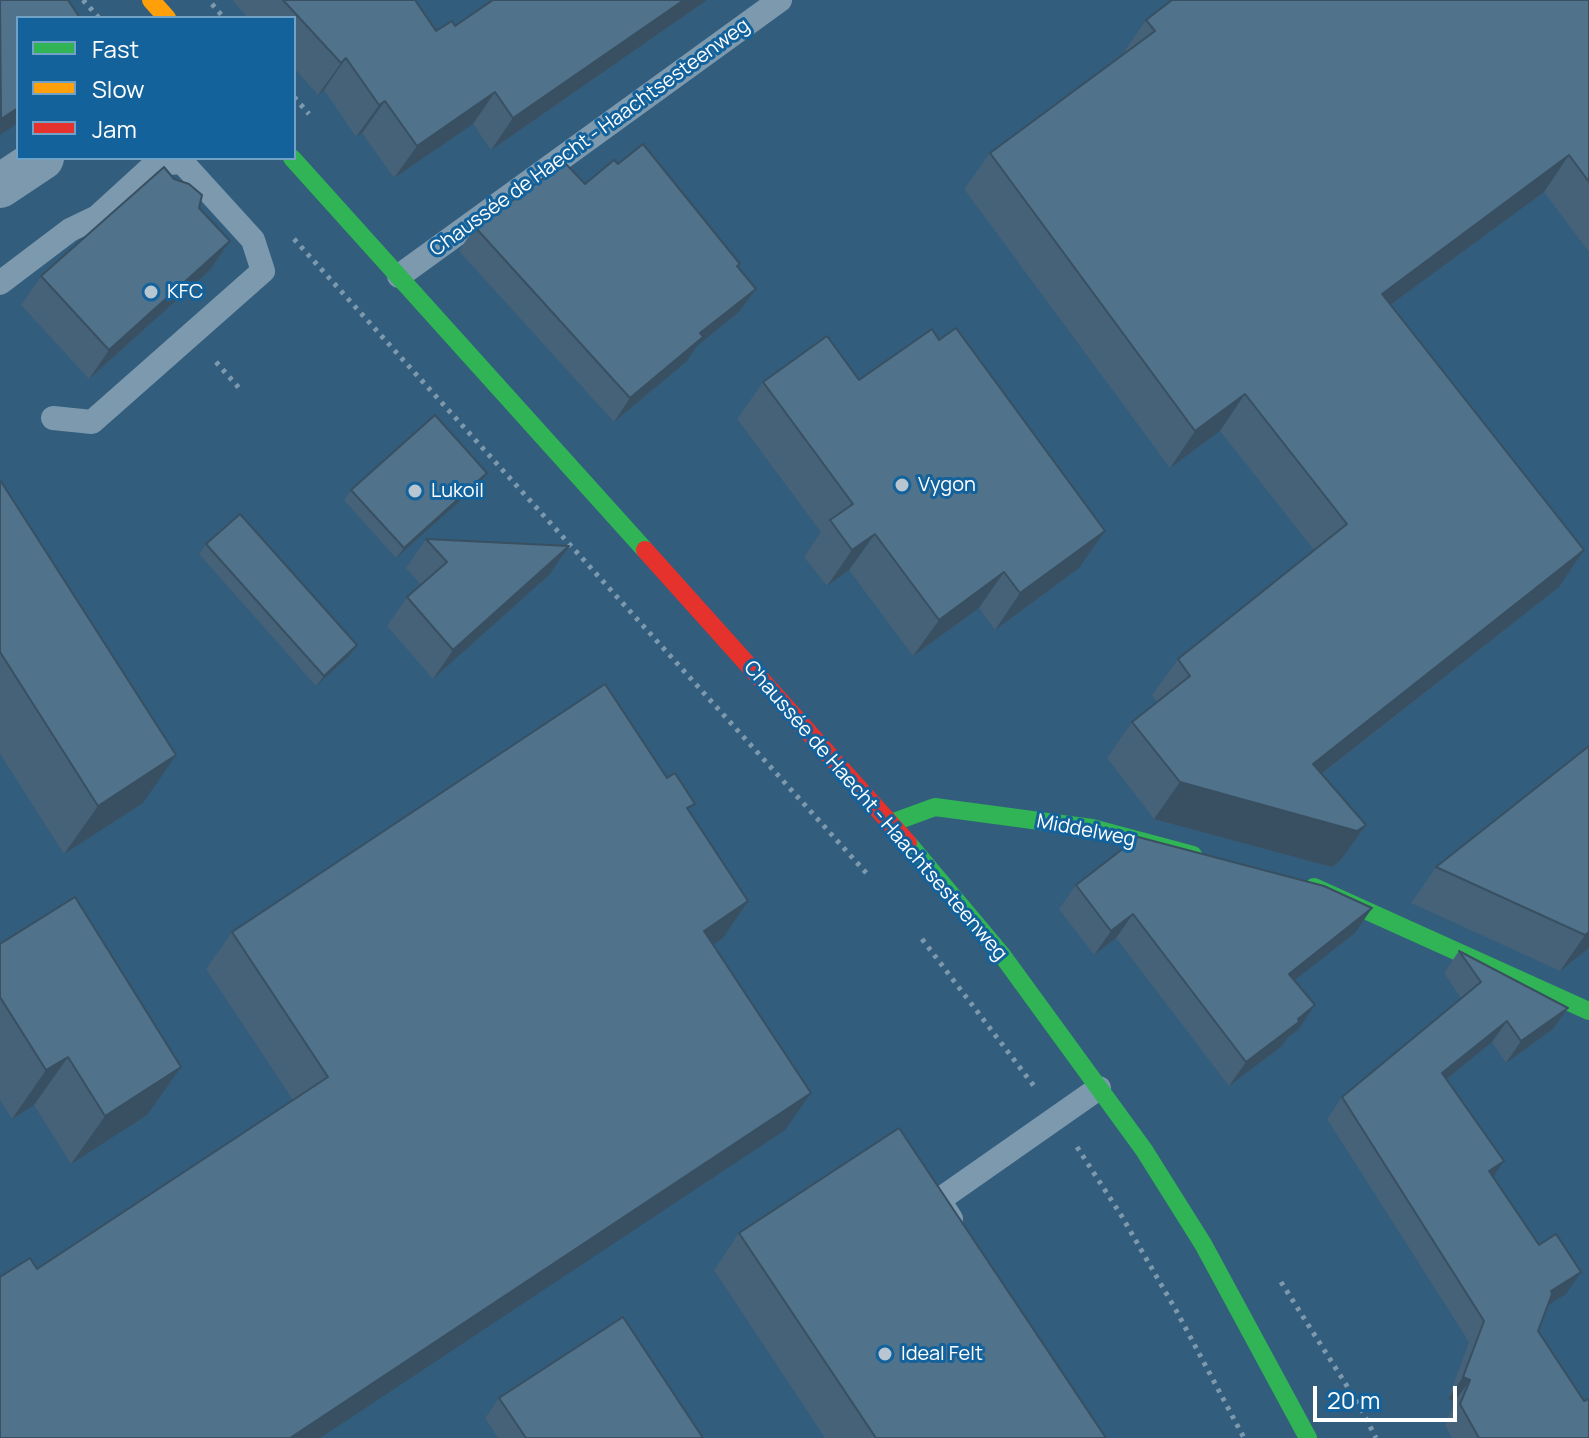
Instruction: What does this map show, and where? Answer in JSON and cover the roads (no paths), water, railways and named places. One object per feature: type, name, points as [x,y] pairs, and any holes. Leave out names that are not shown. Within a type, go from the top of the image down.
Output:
[{"type":"main road","points":[[151,0],[165,16]]},
{"type":"main road","name":"Chaussée de Haecht - Haachtsesteenweg","points":[[294,160],[891,823],[1002,955],[1144,1150],[1203,1244],[1308,1438]]},
{"type":"main road","name":"Middelweg","points":[[891,823],[935,807],[1092,828],[1211,860]]},
{"type":"main road","points":[[1300,883],[1329,893],[1589,1011]]},
{"type":"street","points":[[0,186],[39,160]]},
{"type":"lane","name":"Chaussée de Haecht - Haachtsesteenweg","points":[[399,276],[780,0]]},
{"type":"lane","points":[[0,283],[70,230],[97,217],[155,164],[182,162],[253,240],[263,271],[92,422],[53,418]]},
{"type":"lane","points":[[965,1240],[939,1200],[1099,1088]]},
{"type":"place","name":"KFC","points":[[151,292]]},
{"type":"place","name":"Vygon","points":[[902,485]]},
{"type":"place","name":"Lukoil","points":[[415,491]]},
{"type":"place","name":"Ideal Felt","points":[[885,1354]]}]
